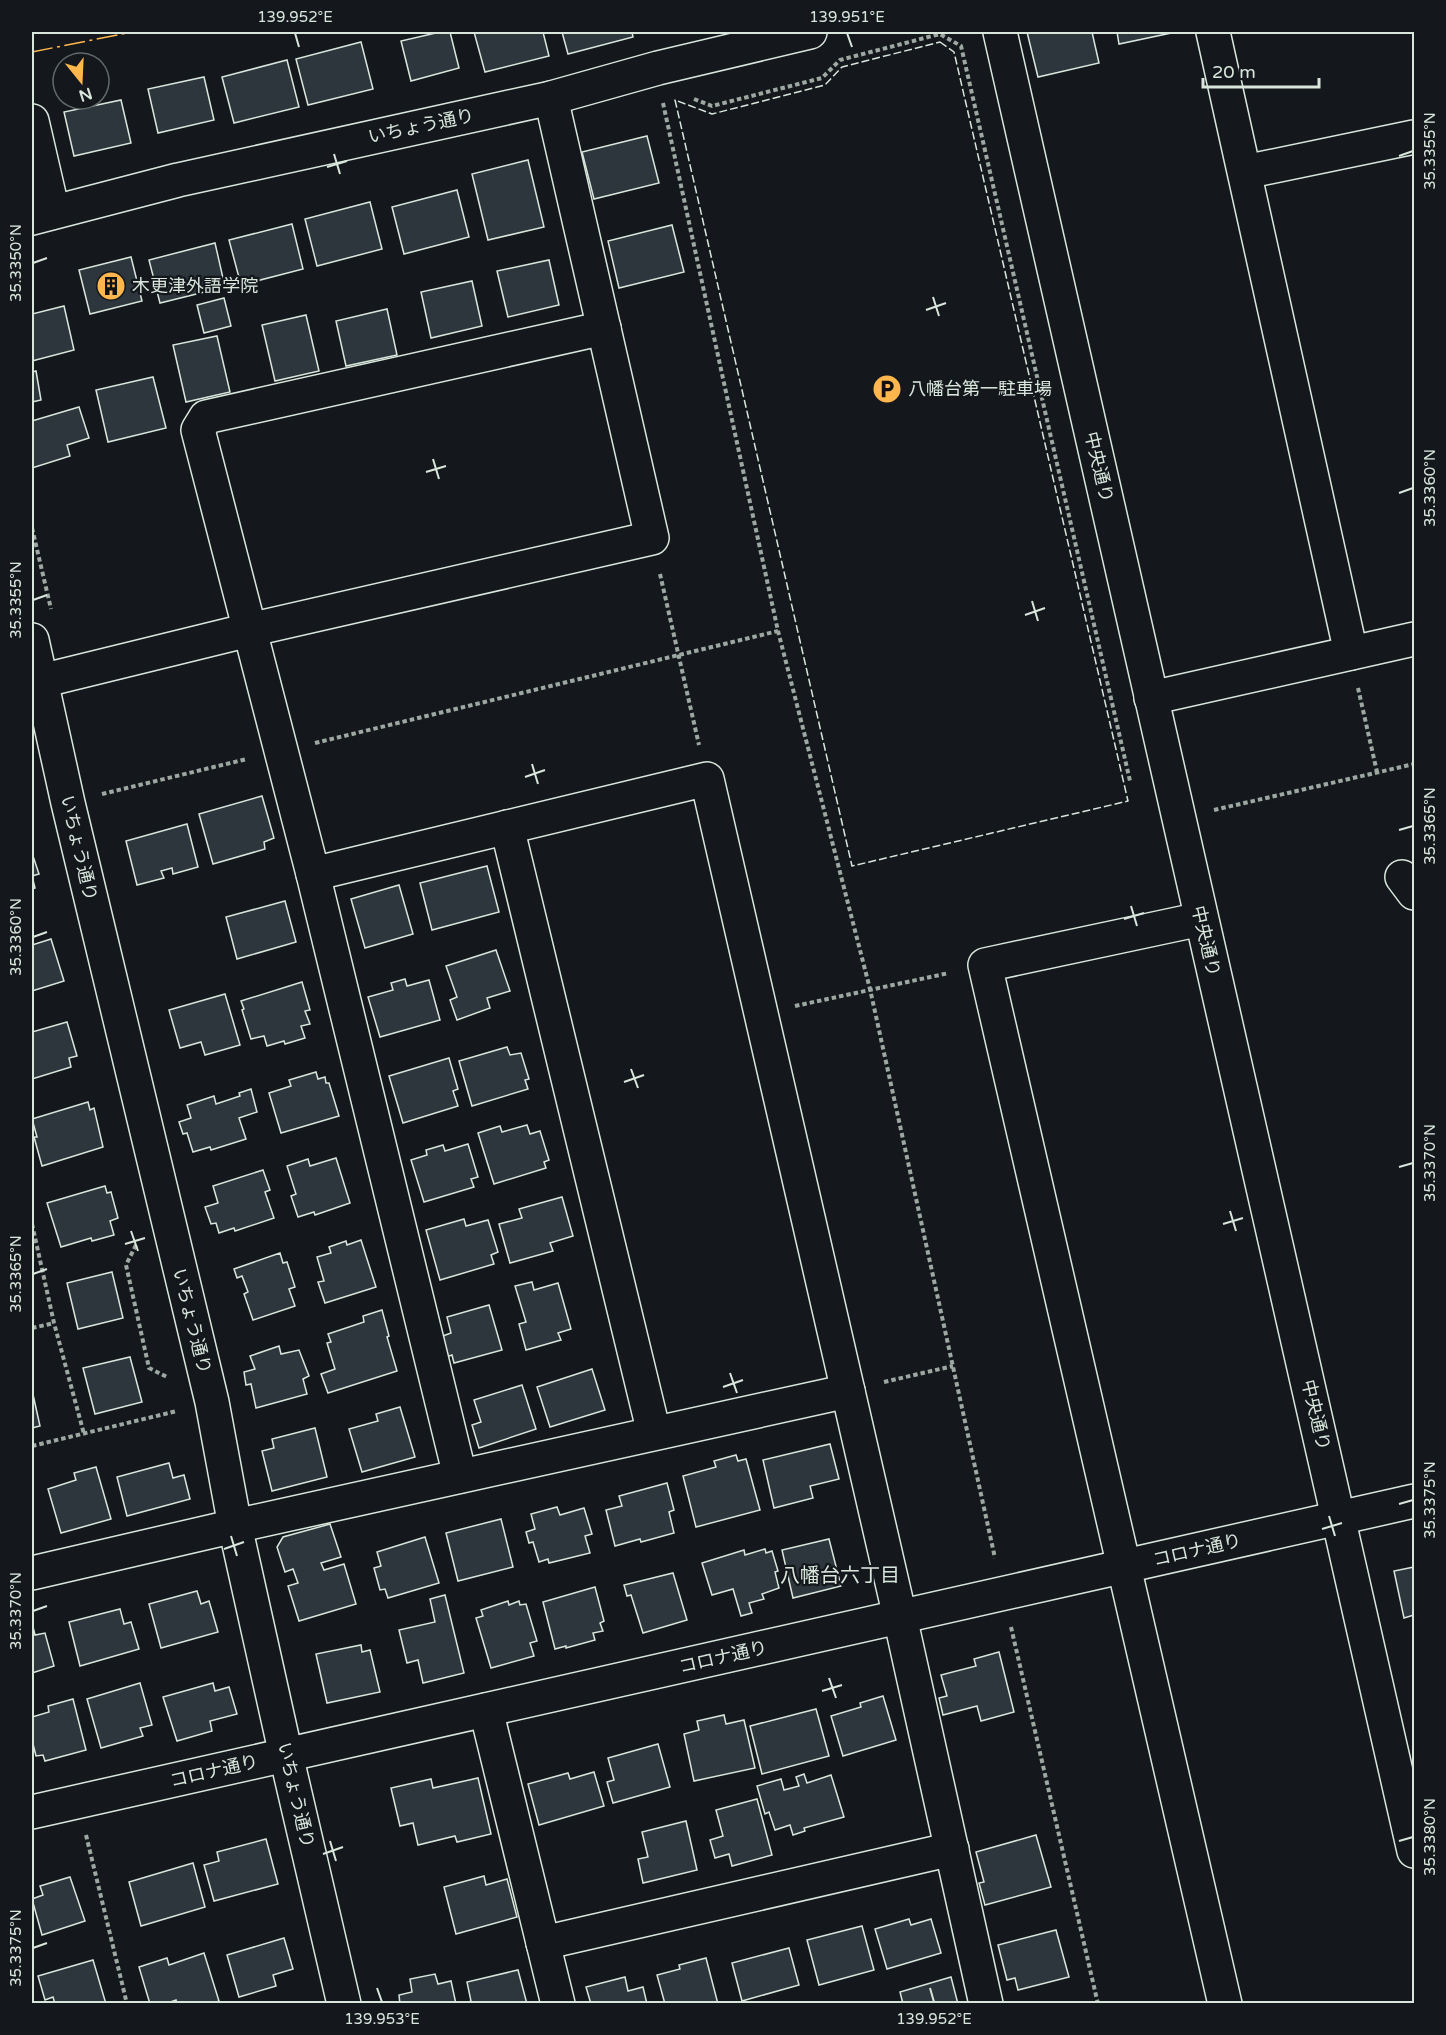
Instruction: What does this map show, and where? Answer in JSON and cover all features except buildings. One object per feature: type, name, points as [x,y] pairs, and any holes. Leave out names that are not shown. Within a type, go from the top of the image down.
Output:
[{"type":"street","name":"いちょう通り","points":[[42,215],[178,180],[551,98],[658,68],[810,32]]},
{"type":"street","name":"中央通り","points":[[1000,32],[1414,1851]]},
{"type":"street","points":[[1213,32],[1351,653]]},
{"type":"street","points":[[41,681],[249,630],[652,538],[551,98]]},
{"type":"street","points":[[32,121],[42,215]]},
{"type":"street","points":[[1245,171],[1414,137]]},
{"type":"street","points":[[460,1476],[313,874],[198,430],[206,417],[604,328]]},
{"type":"street","name":"いちょう通り","points":[[42,628],[41,681],[68,803],[212,1402],[235,1526],[344,2004]]},
{"type":"street","points":[[1151,698],[1414,639]]},
{"type":"street","points":[[313,874],[707,778],[900,1617],[986,2004]]},
{"type":"street","points":[[507,827],[654,1433]]},
{"type":"street","points":[[1201,919],[985,965],[1225,2004]]},
{"type":"street","points":[[32,1573],[848,1391]]},
{"type":"street","name":"コロナ通り","points":[[32,1812],[1414,1501]]},
{"type":"street","points":[[486,1710],[558,2004]]},
{"type":"street","points":[[543,1943],[952,1849]]},
{"type":"path","points":[[691,98],[712,106],[822,78],[840,60],[940,34],[961,46],[1131,788]]},
{"type":"path","points":[[662,98],[778,631],[870,989],[1003,1594],[1098,2004]]},
{"type":"path","points":[[32,528],[42,628]]},
{"type":"path","points":[[652,538],[707,778]]},
{"type":"path","points":[[68,803],[778,631]]},
{"type":"path","points":[[1351,653],[1377,772]]},
{"type":"path","points":[[1204,813],[1414,764]]},
{"type":"path","points":[[760,1013],[985,965]]},
{"type":"path","points":[[32,1224],[54,1323],[84,1434]]},
{"type":"path","points":[[32,1329],[54,1323]]},
{"type":"path","points":[[848,1391],[953,1366]]},
{"type":"path","points":[[32,1446],[180,1410]]},
{"type":"path","points":[[86,1830],[127,2004]]},
{"type":"fence","points":[[940,42],[954,52],[1128,801],[852,866],[675,100],[712,114],[825,85],[842,67],[940,42]]},
{"type":"power","points":[[32,52],[132,32]]},
{"type":"place","name":"木更津外語学院","points":[[111,286]]},
{"type":"place","name":"八幡台第一駐車場","points":[[887,389]]},
{"type":"district","name":"八幡台六丁目","points":[[840,1575]]}]
